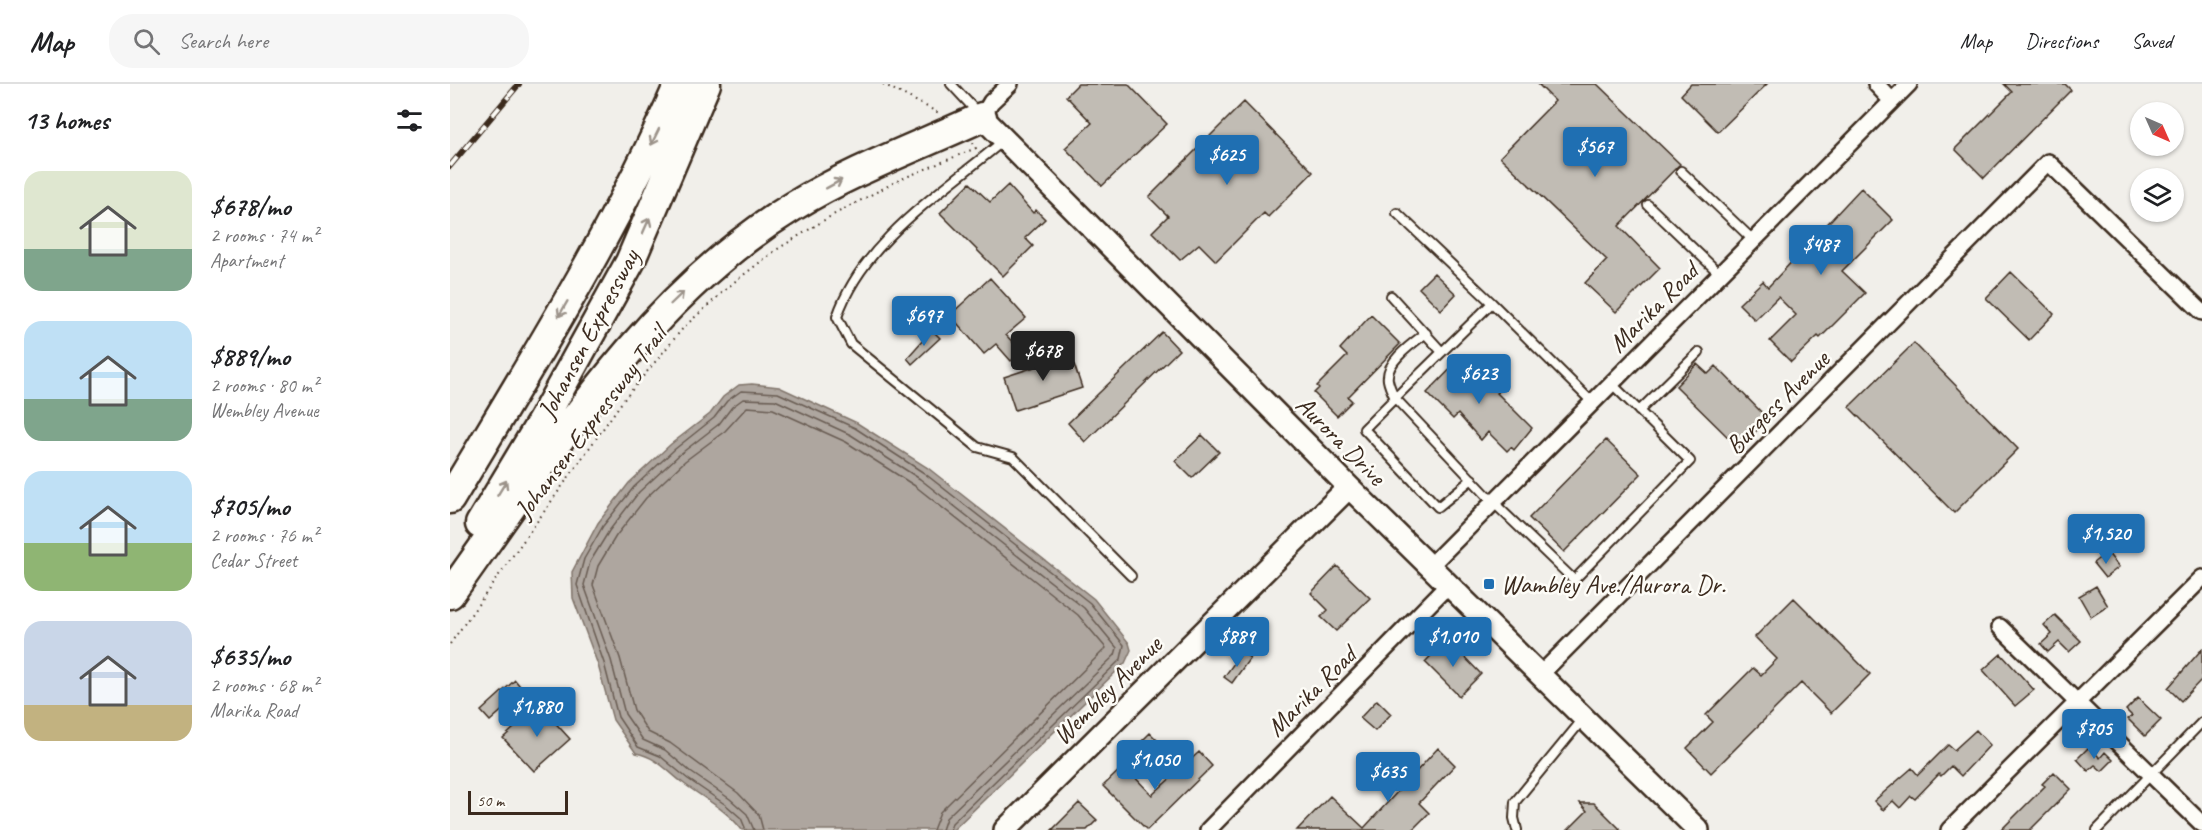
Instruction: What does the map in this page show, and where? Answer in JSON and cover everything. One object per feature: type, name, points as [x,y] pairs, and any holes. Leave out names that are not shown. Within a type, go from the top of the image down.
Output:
[{"type":"highway","name":"Johansen Expressway","points":[[450,500],[592,257],[644,160],[679,84]]},
{"type":"highway","name":"Johansen Expressway","points":[[450,575],[542,421],[630,262],[706,84]]},
{"type":"highway","points":[[450,594],[610,374],[645,331],[721,258],[794,206],[854,173],[982,117]]},
{"type":"street","points":[[982,117],[991,102],[1010,84]]},
{"type":"street","points":[[1876,84],[1892,101]]},
{"type":"street","name":"Marika Road","points":[[1431,565],[1909,84]]},
{"type":"street","name":"Aurora Drive","points":[[982,117],[1349,487],[1431,565],[1698,830]]},
{"type":"street","name":"Burgess Avenue","points":[[1540,675],[2049,162],[2202,312]]},
{"type":"street","name":"Wembley Avenue","points":[[1005,830],[1349,487]]},
{"type":"street","points":[[1949,830],[2202,578]]},
{"type":"street","name":"Marika Road","points":[[1208,830],[1449,585]]},
{"type":"street","points":[[2000,627],[2202,824]]},
{"type":"lane","name":"Aurora Drive","points":[[951,84],[982,117]]},
{"type":"lane","points":[[1005,140],[911,217],[876,253],[846,292],[837,317],[851,344],[977,447],[1013,457],[1131,576]]},
{"type":"lane","points":[[1681,171],[1753,240]]},
{"type":"lane","points":[[1648,205],[1720,274]]},
{"type":"lane","points":[[1398,213],[1592,402]]},
{"type":"lane","points":[[1391,296],[1442,352]]},
{"type":"lane","points":[[1472,479],[1438,507],[1364,429],[1492,303]]},
{"type":"lane","points":[[1426,333],[1405,350],[1388,372],[1388,381],[1395,398],[1493,502],[1574,580],[1690,461],[1611,383]]},
{"type":"lane","points":[[1639,411],[1698,352]]},
{"type":"lane","points":[[1517,830],[1514,818],[1515,802],[1584,718]]},
{"type":"lane","points":[[2097,830],[2202,722]]},
{"type":"path","points":[[883,84],[940,114]]},
{"type":"path","name":"Johansen Expressway Trail","points":[[450,644],[622,402],[684,327],[733,284],[777,250],[831,216],[898,180],[976,148]]},
{"type":"water","points":[[739,385],[779,387],[857,423],[928,468],[1094,599],[1129,643],[1131,650],[1125,663],[953,830],[742,830],[722,810],[661,765],[636,753],[613,720],[598,665],[573,598],[572,572],[598,523],[629,483],[671,444],[710,414],[723,397]]},
{"type":"building","points":[[1078,84],[1128,84],[1167,124],[1102,186],[1065,148],[1092,123],[1066,96]]},
{"type":"building","points":[[1538,84],[1597,84],[1680,164],[1619,226],[1660,268],[1616,312],[1585,283],[1607,260],[1500,157],[1555,101]]},
{"type":"building","points":[[1691,84],[1767,84],[1718,132],[1681,95]]},
{"type":"building","points":[[2004,84],[2065,84],[2071,90],[1984,178],[1955,149],[2012,92]]},
{"type":"building","points":[[1244,102],[1313,172],[1268,217],[1264,213],[1216,261],[1199,244],[1180,260],[1152,232],[1168,216],[1149,197]]},
{"type":"building","points":[[970,183],[990,202],[1008,185],[1033,213],[1036,210],[1045,219],[1025,238],[1033,246],[1003,276],[940,213]]},
{"type":"building","points":[[1861,188],[1893,220],[1842,271],[1865,293],[1820,338],[1818,336],[1791,362],[1770,341],[1796,315],[1778,297],[1755,320],[1739,304],[1763,281],[1768,287]]},
{"type":"building","points":[[2011,272],[2054,314],[2029,340],[1986,298]]},
{"type":"building","points":[[1434,273],[1456,294],[1441,310],[1419,288]]},
{"type":"building","points":[[990,278],[1026,318],[1006,335],[1022,352],[1011,361],[996,344],[984,354],[950,315]]},
{"type":"building","points":[[1371,315],[1400,344],[1348,397],[1352,401],[1337,416],[1314,393],[1319,388],[1317,386],[1347,356],[1340,349]]},
{"type":"building","points":[[932,330],[940,338],[912,364],[907,358]]},
{"type":"building","points":[[1162,332],[1179,350],[1085,442],[1068,423]]},
{"type":"building","points":[[1914,343],[2018,449],[1954,513],[1849,407]]},
{"type":"building","points":[[1071,355],[1082,388],[1015,410],[1004,377]]},
{"type":"building","points":[[1463,356],[1501,389],[1497,393],[1532,428],[1514,450],[1511,447],[1507,451],[1488,432],[1481,440],[1458,414],[1453,419],[1427,393]]},
{"type":"building","points":[[1697,364],[1708,374],[1716,366],[1768,419],[1739,448],[1676,386]]},
{"type":"building","points":[[1202,435],[1219,452],[1192,478],[1175,461]]},
{"type":"building","points":[[1606,440],[1641,474],[1564,552],[1529,518]]},
{"type":"building","points":[[2107,552],[2119,567],[2105,578],[2093,563]]},
{"type":"building","points":[[1337,566],[1370,598],[1336,631],[1321,617],[1328,610],[1311,593]]},
{"type":"building","points":[[2096,586],[2108,606],[2091,617],[2079,596]]},
{"type":"building","points":[[1794,598],[1870,674],[1831,713],[1801,683],[1711,773],[1687,748],[1713,722],[1706,715],[1753,668],[1761,675],[1777,659],[1755,637]]},
{"type":"building","points":[[2055,615],[2081,641],[2069,652],[2059,642],[2048,652],[2041,644],[2052,634],[2044,625]]},
{"type":"building","points":[[1447,639],[1481,674],[1459,696],[1425,662]]},
{"type":"building","points":[[2202,649],[2202,679],[2181,701],[2168,688]]},
{"type":"building","points":[[1242,652],[1250,658],[1232,683],[1224,677]]},
{"type":"building","points":[[2001,654],[2034,690],[2015,706],[1983,670]]},
{"type":"building","points":[[515,680],[524,691],[490,721],[481,711]]},
{"type":"building","points":[[2138,698],[2161,720],[2145,736],[2128,719],[2132,716],[2126,710]]},
{"type":"building","points":[[1377,700],[1391,714],[1375,731],[1360,718]]},
{"type":"building","points":[[539,705],[570,739],[534,771],[503,738]]},
{"type":"building","points":[[1976,730],[1990,745],[1961,776],[1951,766],[1941,776],[1939,774],[1915,799],[1911,796],[1900,808],[1893,801],[1883,810],[1874,801],[1912,768],[1918,775],[1948,745],[1954,750]]},
{"type":"building","points":[[1150,733],[1158,741],[1151,749],[1142,741]]},
{"type":"building","points":[[2089,747],[2100,758],[2105,752],[2113,760],[2102,771],[2095,765],[2088,771],[2077,759]]},
{"type":"building","points":[[1438,748],[1455,765],[1419,803],[1429,813],[1412,830],[1297,830],[1330,796],[1364,828]]},
{"type":"building","points":[[1199,752],[1212,766],[1147,830],[1103,786],[1124,766],[1152,795]]},
{"type":"building","points":[[2054,772],[2071,789],[2030,830],[2001,830],[2045,786],[2042,784]]},
{"type":"building","points":[[1079,803],[1097,820],[1087,830],[1052,830]]},
{"type":"building","points":[[1580,803],[1594,803],[1621,830],[1568,830],[1587,811]]},
{"type":"railway","points":[[450,166],[519,84]]},
{"type":"place","name":"Wambley Ave./Aurora Dr.","points":[[1489,584]]}]
